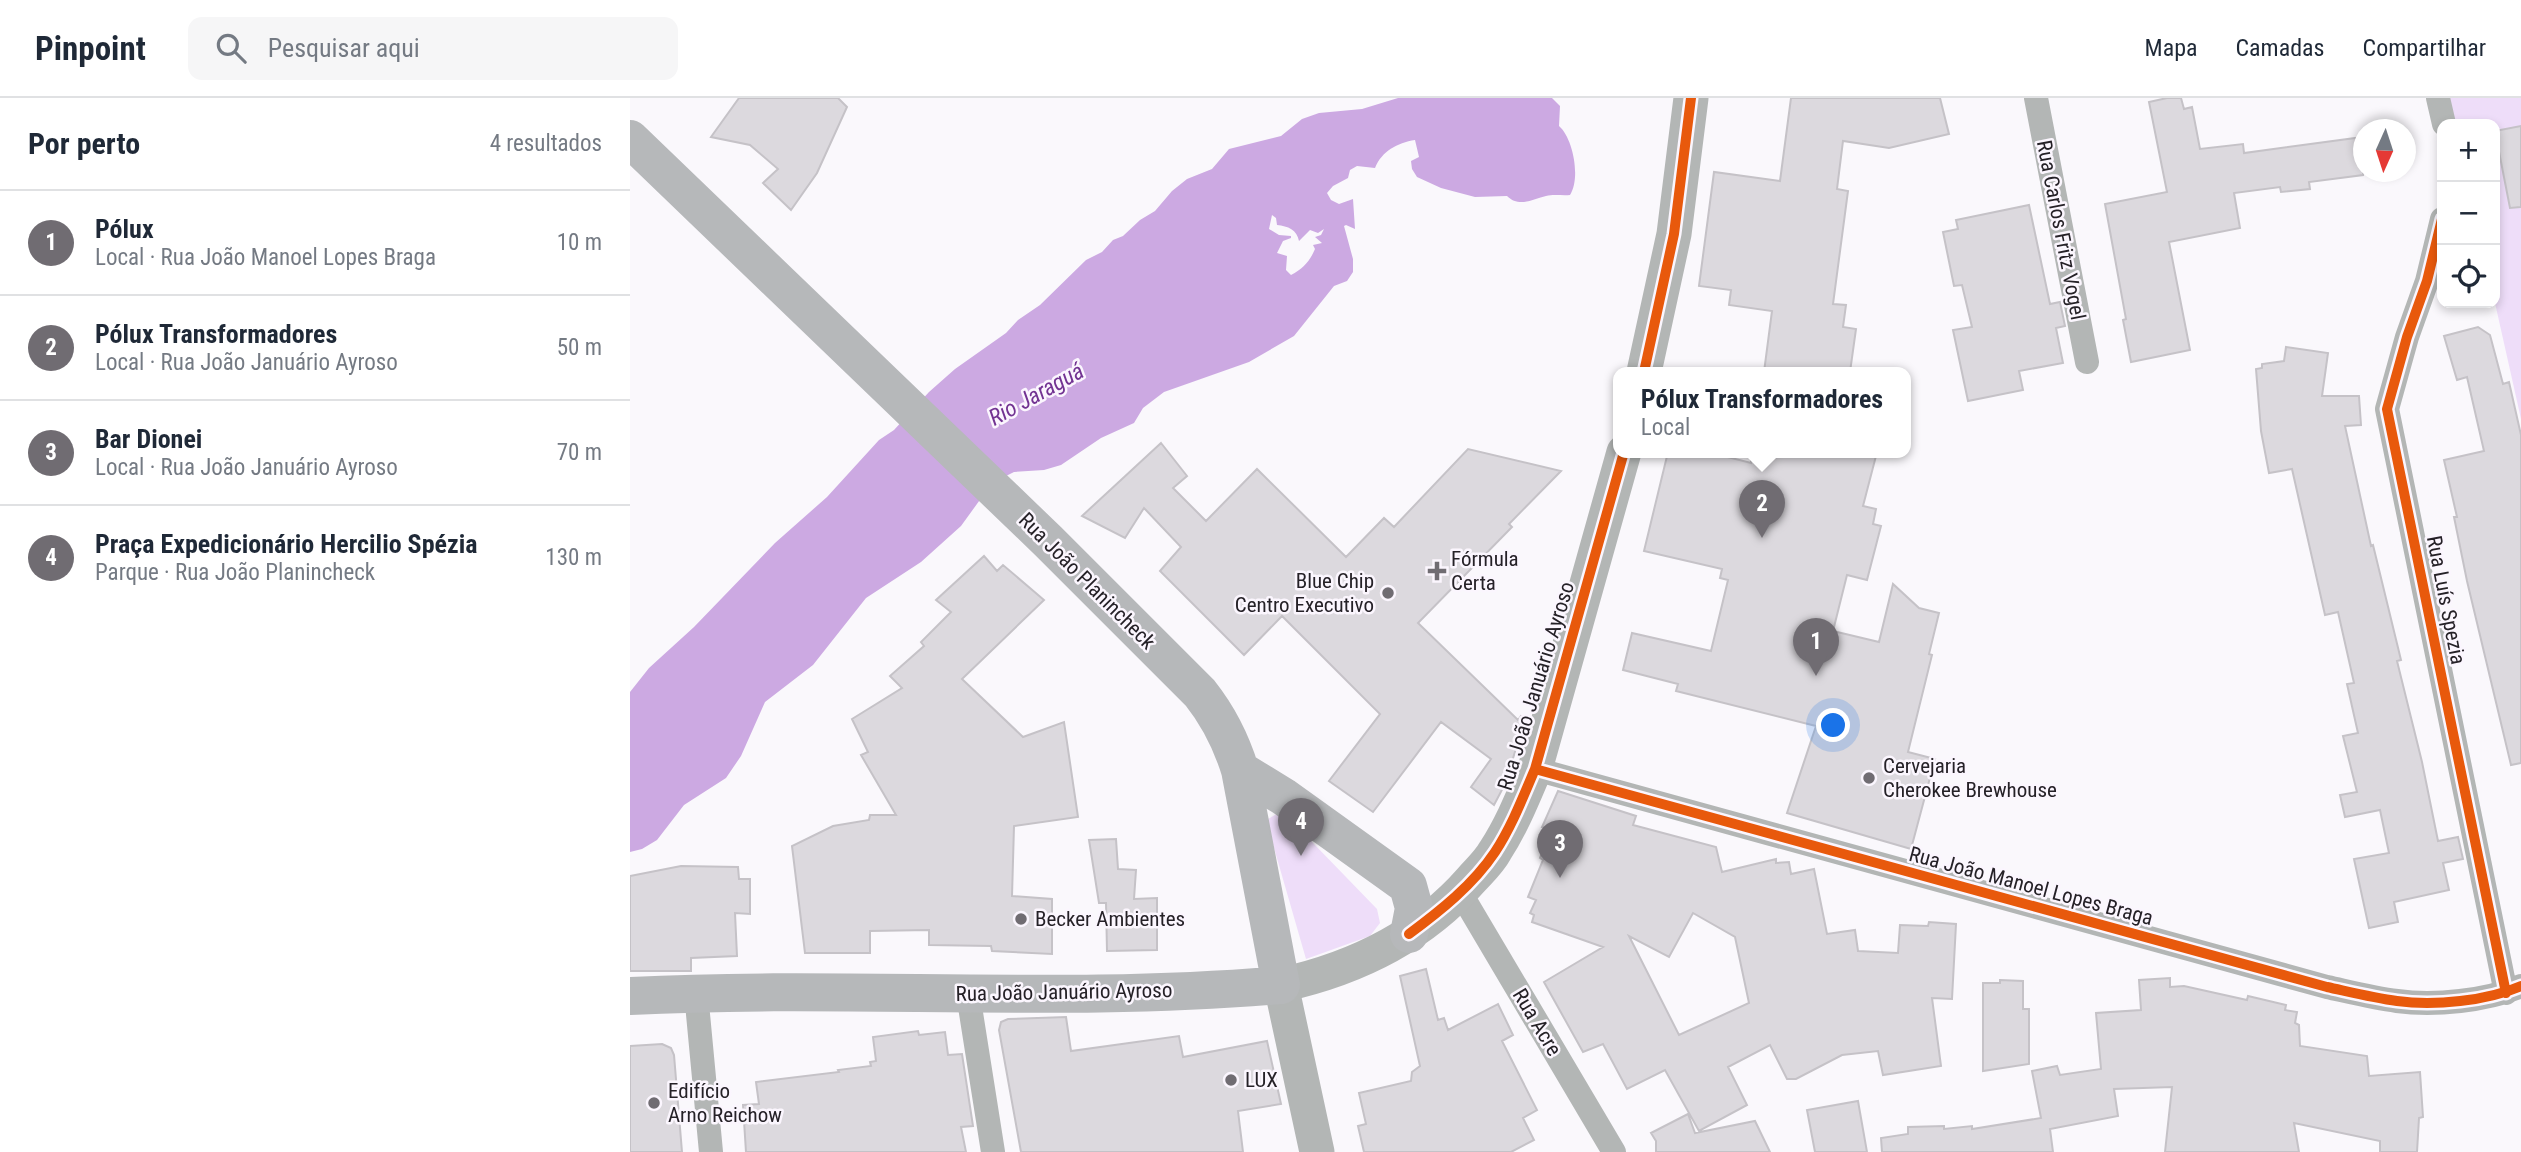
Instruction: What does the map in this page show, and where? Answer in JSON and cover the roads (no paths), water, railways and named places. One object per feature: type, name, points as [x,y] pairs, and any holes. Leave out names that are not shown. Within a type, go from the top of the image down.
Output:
[{"type":"main road","points":[[1645,367],[1674,234],[1691,98]]},
{"type":"main road","name":"Rua João Planincheck","points":[[630,139],[1048,541],[1200,693],[1216,713],[1231,742],[1240,770],[1281,985],[1317,1152]]},
{"type":"main road","name":"Rua João Januário Ayroso","points":[[630,996],[755,991],[968,994],[1210,990],[1281,985],[1311,979],[1357,963],[1409,934],[1460,892],[1494,854],[1517,813],[1535,769],[1622,458]]},
{"type":"main road","points":[[1240,770],[1284,797],[1408,886],[1414,908],[1409,934]]},
{"type":"street","name":"Rua Carlos Fritz Vogel","points":[[2036,98],[2087,362]]},
{"type":"street","points":[[2438,98],[2443,119]]},
{"type":"street","name":"Rua Luís Spezia","points":[[2437,240],[2388,409],[2514,990]]},
{"type":"street","name":"Rua João Manoel Lopes Braga","points":[[1535,769],[2327,987],[2399,1001],[2467,1000],[2514,990]]},
{"type":"street","name":"Rua Acre","points":[[1460,892],[1614,1152]]},
{"type":"street","points":[[696,993],[711,1152]]},
{"type":"street","points":[[968,994],[993,1152]]},
{"type":"water","name":"Rio Jaraguá","points":[[1398,98],[1552,98],[1560,106],[1559,126],[1572,149],[1575,169],[1573,188],[1570,195],[1549,195],[1521,202],[1507,196],[1475,197],[1441,188],[1417,177],[1412,169],[1411,161],[1419,157],[1415,140],[1391,149],[1375,168],[1357,166],[1350,170],[1348,178],[1333,186],[1327,193],[1331,200],[1339,204],[1353,199],[1355,229],[1344,226],[1353,259],[1353,272],[1347,281],[1334,286],[1294,336],[1249,362],[1164,392],[1143,408],[1134,423],[1101,438],[1061,465],[1044,470],[1014,472],[1002,478],[982,497],[961,526],[921,562],[866,598],[813,665],[765,702],[741,756],[726,778],[684,805],[657,840],[642,849],[630,852],[630,692],[649,668],[694,627],[775,543],[827,497],[879,440],[894,430],[929,392],[1040,305],[1086,260],[1102,252],[1113,240],[1123,236],[1140,220],[1155,211],[1172,191],[1187,179],[1212,169],[1229,149],[1281,136],[1302,119],[1319,113],[1362,109]],"holes":[[[1272,215],[1276,218],[1277,225],[1291,229],[1299,241],[1310,230],[1318,233],[1324,229],[1321,235],[1315,237],[1322,243],[1313,245],[1315,249],[1308,261],[1291,275],[1286,270],[1287,256],[1277,253],[1283,241],[1291,236],[1279,235],[1269,229]]]},
{"type":"place","name":"Pólux Transformadores","points":[[1762,538]]},
{"type":"place","name":"Fórmula Certa","points":[[1437,571]]},
{"type":"place","name":"Blue Chip Centro Executivo","points":[[1388,593]]},
{"type":"place","name":"Pólux","points":[[1816,676]]},
{"type":"place","name":"Cervejaria Cherokee Brewhouse","points":[[1869,778]]},
{"type":"place","name":"Praça Expedicionário Hercilio Spézia","points":[[1301,856]]},
{"type":"place","name":"Bar Dionei","points":[[1560,878]]},
{"type":"place","name":"Becker Ambientes","points":[[1021,919]]},
{"type":"place","name":"LUX","points":[[1231,1080]]},
{"type":"place","name":"Edifício Arno Reichow","points":[[654,1103]]}]
